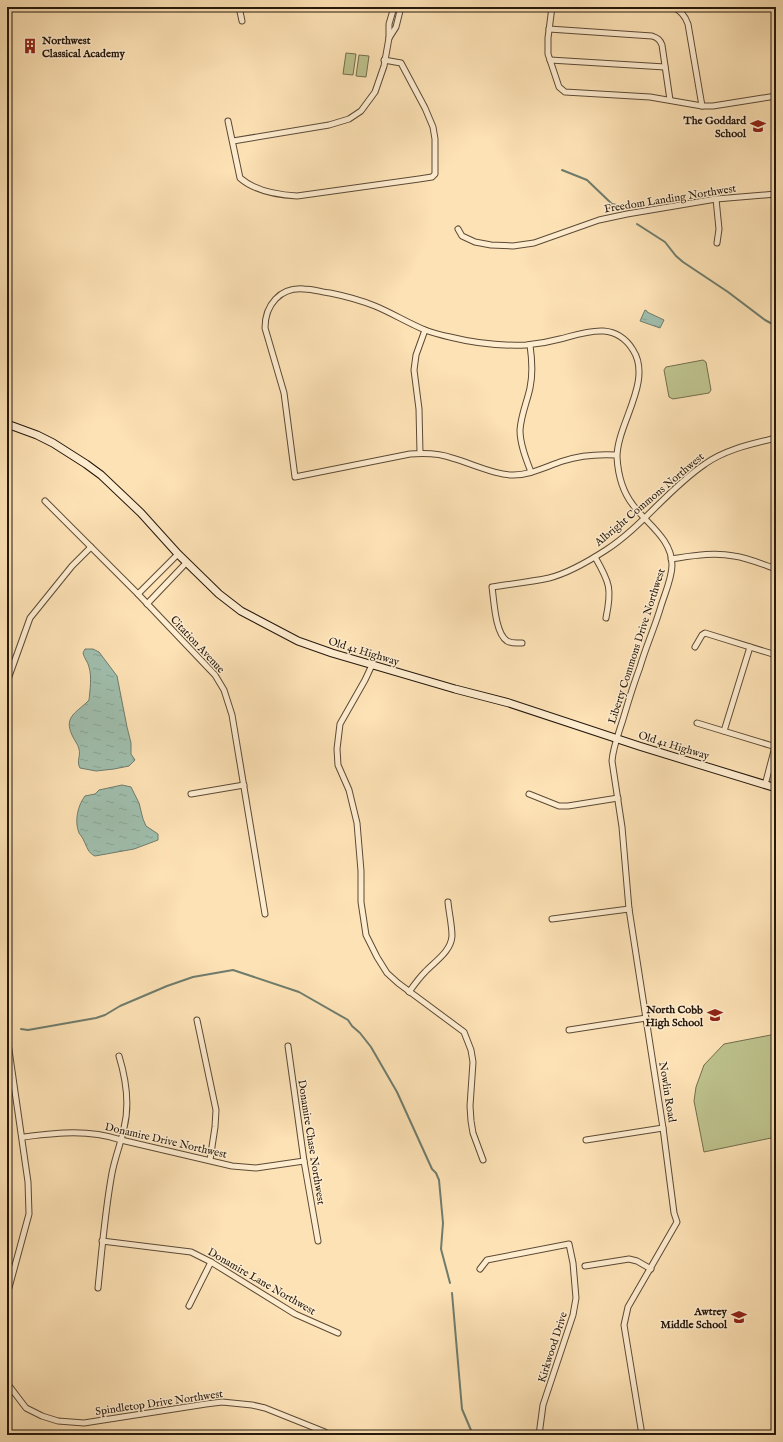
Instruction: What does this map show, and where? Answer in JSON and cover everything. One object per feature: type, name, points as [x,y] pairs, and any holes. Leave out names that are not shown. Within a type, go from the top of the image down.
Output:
[{"type":"main road","name":"Old 41 Highway","points":[[7,424],[53,443],[101,475],[141,513],[186,563],[219,594],[241,611],[298,641],[372,665],[509,703],[617,739],[774,788]]},
{"type":"street","points":[[240,7],[242,21]]},
{"type":"street","points":[[233,141],[329,125],[349,119],[361,111],[375,92],[389,38],[389,24],[394,7]]},
{"type":"street","points":[[389,38],[396,27],[401,7]]},
{"type":"street","points":[[552,7],[547,46],[559,87],[565,92],[650,97],[702,106],[713,106],[776,96]]},
{"type":"street","points":[[672,7],[684,15],[688,24],[702,106]]},
{"type":"street","points":[[549,30],[652,36],[660,40],[670,100]]},
{"type":"street","points":[[228,121],[240,178],[252,186],[282,195],[297,196],[432,177],[435,174],[435,139],[430,116],[401,63],[384,60]]},
{"type":"street","points":[[550,60],[665,67]]},
{"type":"street","name":"Freedom Landing Northwest","points":[[458,229],[462,236],[482,244],[502,246],[524,245],[612,217],[716,199],[776,194]]},
{"type":"street","points":[[716,199],[719,229],[717,243]]},
{"type":"street","name":"Liberty Commons Drive Northwest","points":[[420,453],[400,455],[295,477],[284,393],[265,328],[268,309],[275,299],[284,292],[298,289],[340,295],[376,306],[425,330],[458,339],[502,345],[530,345],[558,340],[587,332],[602,331],[616,334],[631,346],[637,358],[639,375],[617,455],[619,474],[622,486],[633,505],[663,539],[671,559],[671,573],[617,739]]},
{"type":"street","points":[[425,330],[416,355],[414,370],[419,409],[420,453],[451,457],[503,474],[517,475],[586,456],[617,455]]},
{"type":"street","points":[[530,345],[532,366],[531,381],[522,415],[520,430],[530,472]]},
{"type":"street","name":"Albright Commons Northwest","points":[[522,643],[512,644],[505,640],[502,636],[498,626],[492,587],[550,578],[570,570],[595,557],[617,542],[705,464],[733,450],[776,438]]},
{"type":"street","name":"Citation Avenue","points":[[45,501],[138,594],[215,675],[224,690],[232,715],[265,914]]},
{"type":"street","points":[[7,682],[30,618],[72,566],[91,547]]},
{"type":"street","points":[[138,594],[178,554]]},
{"type":"street","points":[[671,559],[709,554],[727,555],[776,569]]},
{"type":"street","points":[[595,557],[607,577],[610,588],[606,618]]},
{"type":"street","points":[[147,604],[186,563]]},
{"type":"street","points":[[695,647],[702,635],[705,633],[776,655]]},
{"type":"street","points":[[724,731],[750,647]]},
{"type":"street","points":[[372,665],[340,724],[337,749],[338,765],[348,790],[357,823],[361,871],[361,902],[366,934],[377,957],[387,973],[409,992],[464,1032],[471,1050],[473,1062],[470,1106],[471,1121],[483,1160]]},
{"type":"street","points":[[697,723],[776,747],[765,785]]},
{"type":"street","name":"Nowlin Road","points":[[617,739],[612,761],[622,827],[629,909],[664,1128],[674,1213],[677,1222],[628,1307],[624,1325],[642,1435]]},
{"type":"street","points":[[774,788],[776,774]]},
{"type":"street","points":[[191,794],[244,785]]},
{"type":"street","points":[[529,794],[559,806],[618,798]]},
{"type":"street","points":[[409,992],[449,946],[452,937],[448,902]]},
{"type":"street","points":[[552,919],[629,909]]},
{"type":"street","points":[[569,1030],[646,1018]]},
{"type":"street","points":[[198,1020],[216,1110],[210,1160]]},
{"type":"street","points":[[7,1036],[23,1137],[28,1182],[29,1214],[8,1284],[7,1296]]},
{"type":"street","name":"Donamire Chase Northwest","points":[[288,1046],[304,1161],[318,1241]]},
{"type":"street","points":[[98,1288],[102,1241],[112,1171],[120,1140],[125,1128],[127,1096],[125,1075],[119,1056]]},
{"type":"street","points":[[586,1140],[664,1128]]},
{"type":"street","name":"Donamire Drive Northwest","points":[[23,1137],[74,1132],[106,1136],[232,1166],[256,1168],[304,1161]]},
{"type":"street","name":"Donamire Lane Northwest","points":[[102,1241],[191,1252],[211,1262],[295,1314],[338,1333]]},
{"type":"street","name":"Kirkwood Drive","points":[[480,1269],[486,1260],[569,1244],[574,1263],[576,1298],[573,1315],[543,1405],[538,1435]]},
{"type":"street","points":[[585,1266],[629,1259],[637,1261],[651,1269]]},
{"type":"street","points":[[189,1306],[211,1262]]},
{"type":"street","name":"Spindletop Drive Northwest","points":[[7,1382],[26,1408],[58,1422],[84,1423],[222,1402],[239,1403],[265,1408],[325,1432]]},
{"type":"green space","points":[[346,53],[356,54],[353,75],[343,74]]},
{"type":"green space","points":[[359,55],[369,56],[366,77],[356,76]]},
{"type":"green space","points":[[703,360],[706,362],[711,390],[709,393],[673,399],[669,397],[664,370],[666,367]]},
{"type":"green space","points":[[776,1034],[776,1137],[704,1152],[694,1101],[696,1087],[704,1065],[724,1044]]},
{"type":"water","points":[[645,310],[664,320],[660,328],[640,321]]},
{"type":"water","points":[[85,649],[93,649],[99,652],[117,676],[131,743],[131,754],[135,760],[129,766],[96,771],[80,768],[78,761],[79,749],[72,735],[69,723],[73,715],[89,700],[90,675],[83,653]]},
{"type":"water","points":[[122,785],[131,787],[139,803],[146,826],[158,834],[158,840],[134,849],[95,856],[88,850],[79,833],[77,818],[80,804],[85,796],[95,794],[99,790]]},
{"type":"waterway","points":[[562,170],[587,180],[612,204],[626,207]]},
{"type":"waterway","points":[[637,224],[665,242],[683,262],[728,292],[765,320],[776,326]]},
{"type":"waterway","points":[[21,1029],[28,1030],[96,1018],[167,986],[193,977],[233,970],[299,992],[348,1020],[371,1047],[397,1092],[432,1169],[436,1173],[439,1180],[443,1223],[441,1249],[450,1283]]},
{"type":"waterway","points":[[452,1293],[462,1409],[473,1435]]},
{"type":"place","name":"Northwest Classical Academy","points":[[30,46]]},
{"type":"place","name":"The Goddard School","points":[[758,126]]},
{"type":"place","name":"North Cobb High School","points":[[715,1015]]},
{"type":"place","name":"Awtrey Middle School","points":[[739,1317]]}]
